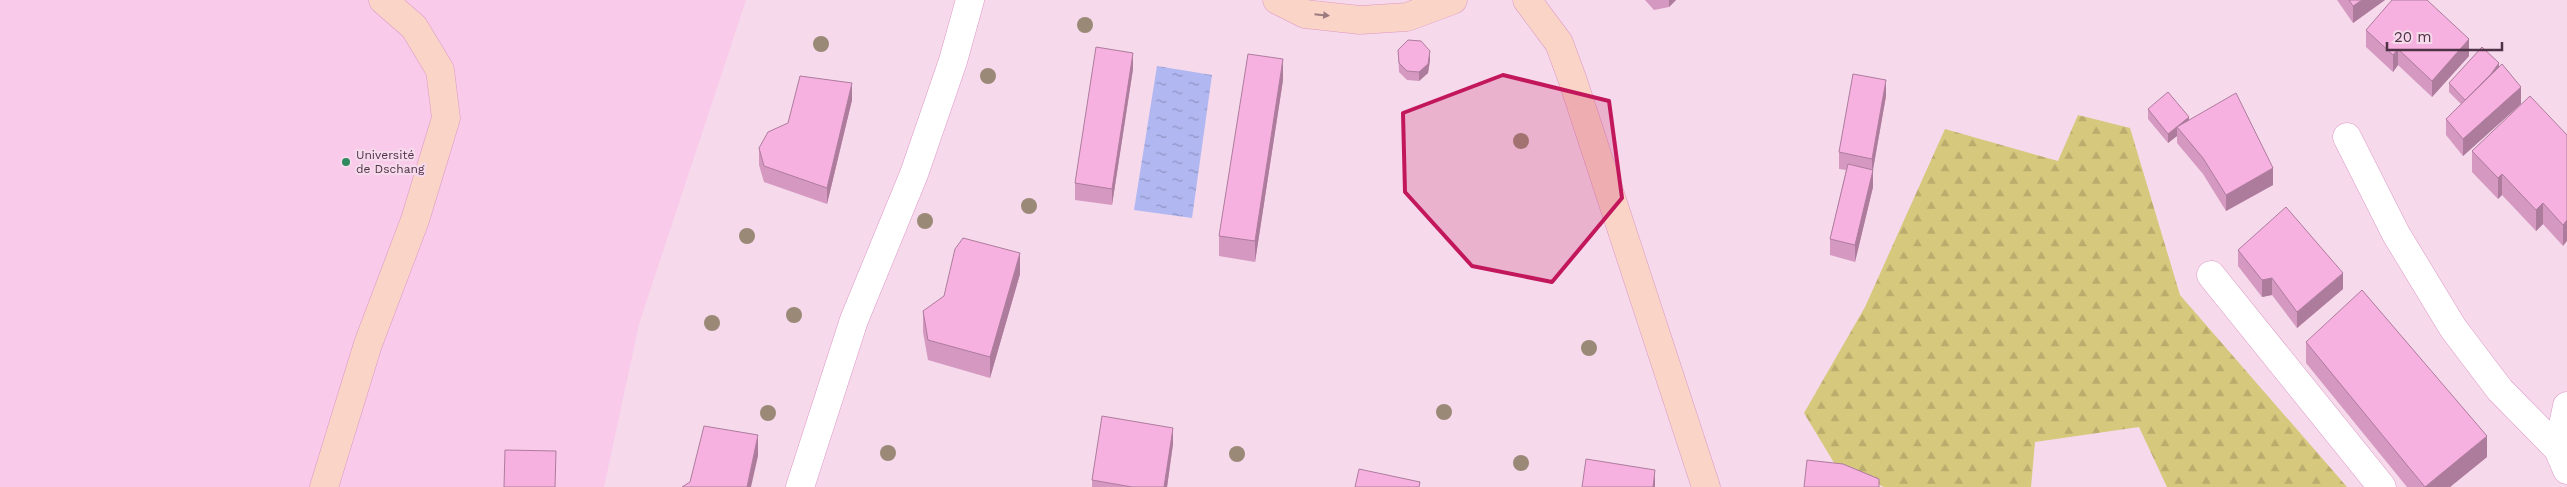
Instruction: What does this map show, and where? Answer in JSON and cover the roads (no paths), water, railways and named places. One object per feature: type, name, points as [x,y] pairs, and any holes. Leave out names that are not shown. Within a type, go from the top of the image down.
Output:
[{"type":"street","points":[[324,487],[368,344],[415,220],[446,118],[440,70],[414,27],[383,0]]},
{"type":"street","points":[[800,487],[854,320],[924,146],[953,61],[970,0]]},
{"type":"street","points":[[1277,0],[1305,14],[1360,20],[1407,18],[1453,0]]},
{"type":"street","points":[[1526,0],[1559,43],[1574,81],[1706,487]]},
{"type":"street","points":[[2348,137],[2396,234],[2453,328],[2500,390],[2562,460]]},
{"type":"street","points":[[2210,275],[2382,487]]},
{"type":"street","points":[[2562,460],[2567,406]]},
{"type":"water","points":[[1157,66],[1212,75],[1192,218],[1134,210]]},
{"type":"place","name":"Université de Dschang","points":[[346,162]]}]
